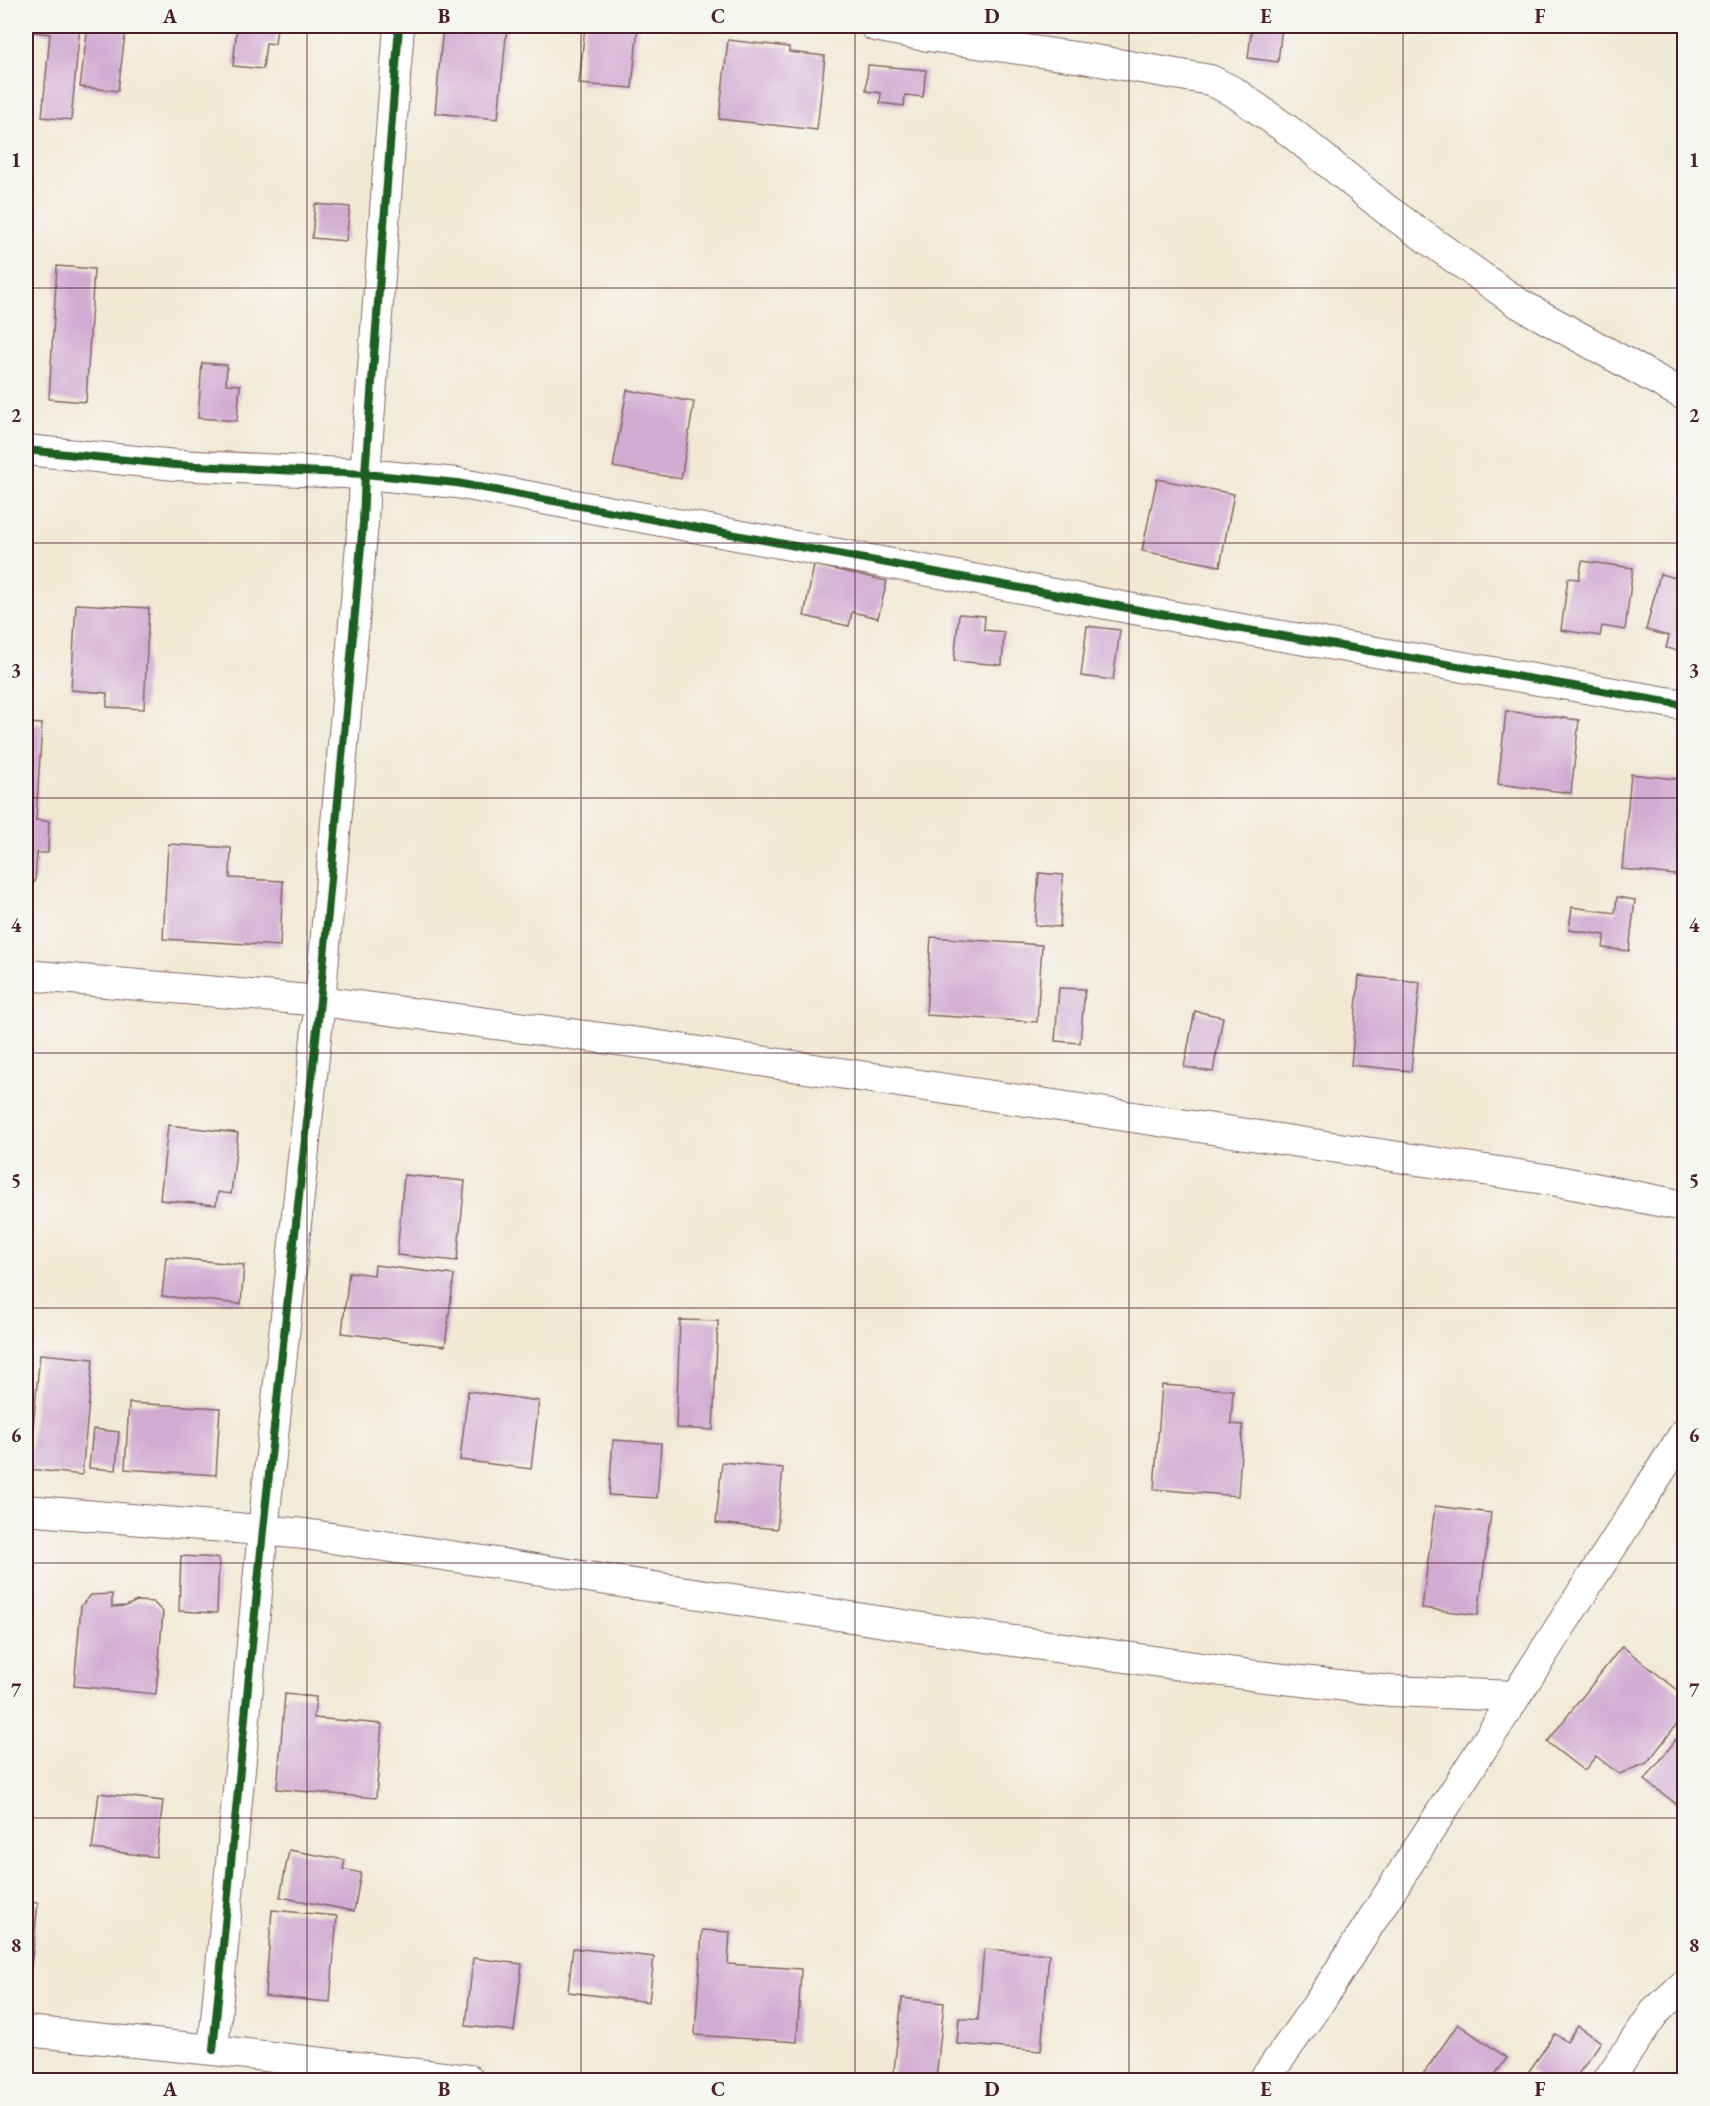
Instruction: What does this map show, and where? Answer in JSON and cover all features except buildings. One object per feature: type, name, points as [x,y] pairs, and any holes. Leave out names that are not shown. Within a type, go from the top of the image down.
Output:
[{"type":"street","points":[[213,2050],[263,1530],[320,1001],[363,523],[399,26]]},
{"type":"street","points":[[875,26],[921,35],[1089,58],[1210,80],[1234,92],[1292,134],[1387,210],[1518,303],[1684,395]]},
{"type":"street","points":[[26,450],[176,465],[365,474],[457,483],[1230,627],[1684,705]]},
{"type":"street","points":[[26,975],[320,1001],[718,1055],[1558,1181],[1684,1206]]},
{"type":"street","points":[[1264,2080],[1320,2001],[1684,1434]]},
{"type":"street","points":[[26,1510],[305,1534],[887,1623],[1257,1676],[1391,1691],[1514,1696]]},
{"type":"street","points":[[1618,2077],[1654,2013],[1684,1985]]},
{"type":"street","points":[[26,2031],[469,2080]]},
{"type":"cycle path","points":[[213,2050],[263,1530],[320,1001],[363,523],[399,26]]},
{"type":"cycle path","points":[[26,450],[176,465],[365,474],[457,483],[1230,627],[1684,705]]}]
